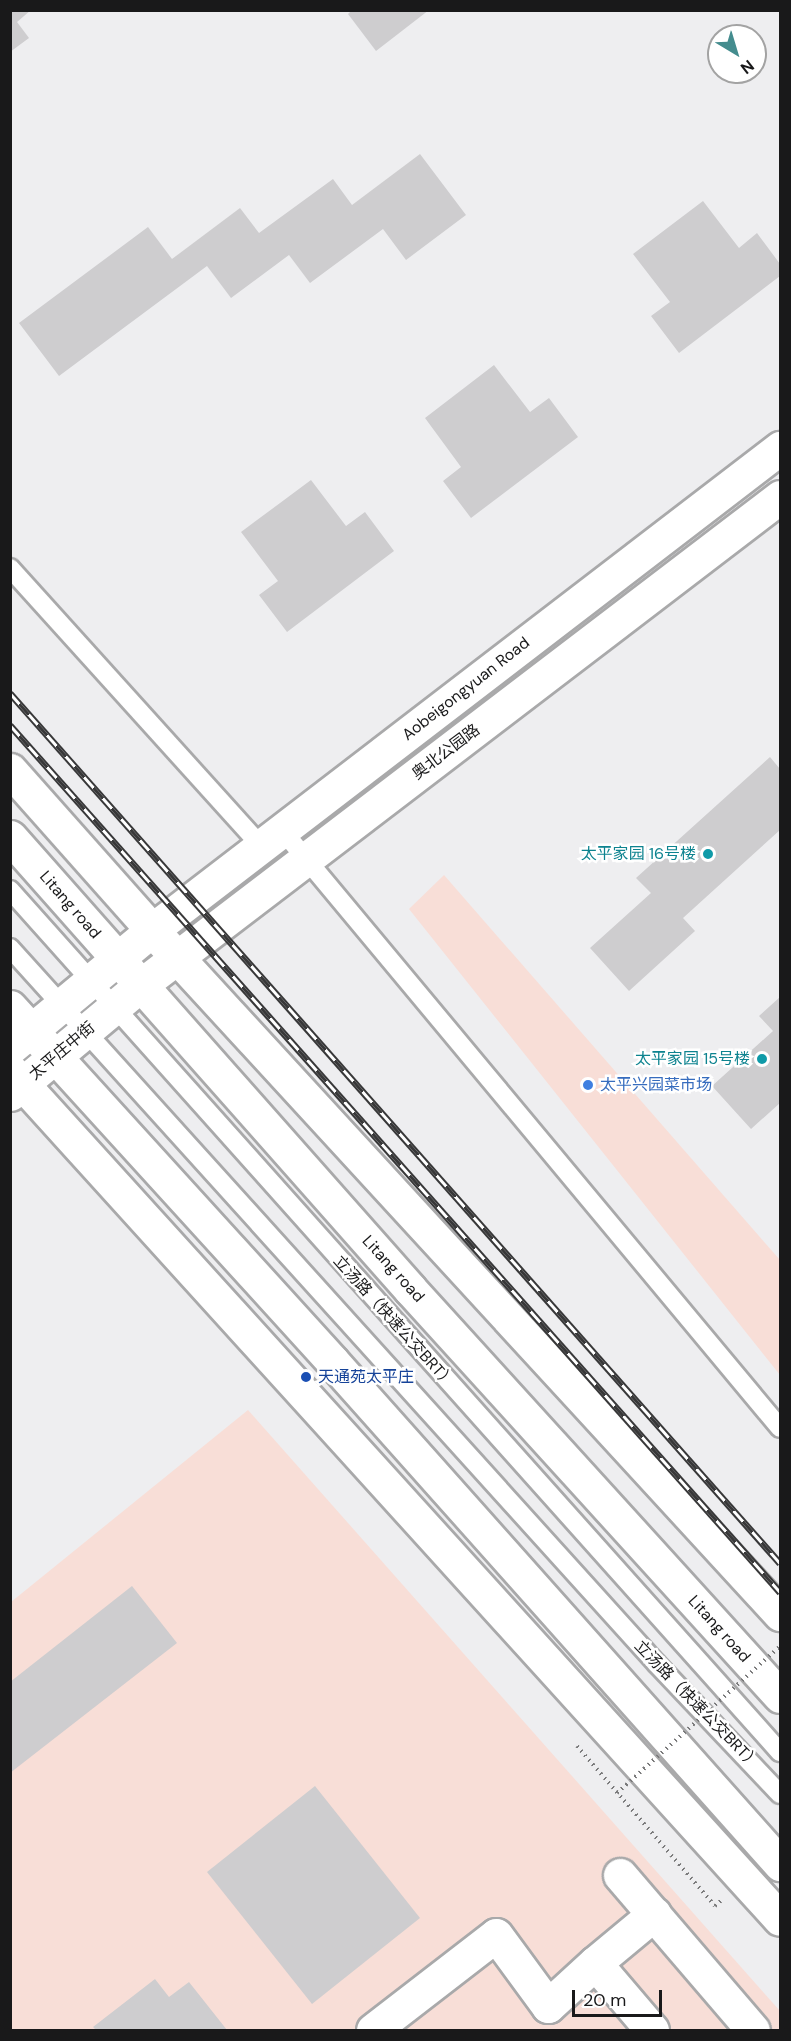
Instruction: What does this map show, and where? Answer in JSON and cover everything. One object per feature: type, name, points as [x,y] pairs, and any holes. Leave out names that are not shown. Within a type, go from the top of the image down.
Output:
[{"type":"main road","name":"Aobeigongyuan Road","points":[[152,930],[780,447]]},
{"type":"main road","name":"奥北公园路","points":[[113,1008],[780,497]]},
{"type":"main road","points":[[10,770],[152,930],[780,1614]]},
{"type":"main road","name":"Litang road","points":[[10,837],[410,1289],[780,1695]]},
{"type":"main road","points":[[152,930],[60,1006],[17,1028],[54,1058],[332,1360],[780,1864]]},
{"type":"main road","name":"太平庄中街","points":[[15,1083],[54,1058],[113,1008]]},
{"type":"main road","points":[[15,1083],[780,1919]]},
{"type":"main road","points":[[620,1875],[753,2031]]},
{"type":"main road","points":[[373,2031],[496,1935],[548,2006],[654,1914]]},
{"type":"main road","points":[[595,1963],[652,2031]]},
{"type":"lane","points":[[10,568],[271,837],[306,858],[780,1428]]},
{"type":"lane","name":"立汤路（快速公交BRT）","points":[[10,890],[780,1752]]},
{"type":"lane","name":"立汤路（快速公交BRT）","points":[[10,948],[657,1664],[780,1794]]},
{"type":"path","points":[[714,1906],[617,1793],[780,1646]]},
{"type":"shaded area","name":"太平兴园菜市场","points":[[444,875],[780,1260],[780,1375],[409,909]]},
{"type":"shaded area","points":[[248,1410],[780,2011],[780,2030],[11,2030],[11,1602]]},
{"type":"building","points":[[10,10],[31,10],[17,22],[29,38],[10,52]]},
{"type":"building","points":[[352,10],[429,10],[376,51],[348,14]]},
{"type":"building","points":[[420,154],[466,215],[406,260],[383,229],[310,283],[289,255],[231,298],[207,266],[59,376],[19,323],[148,227],[172,259],[240,208],[259,233],[333,179],[352,205]]},
{"type":"building","points":[[703,201],[739,248],[757,233],[780,264],[780,276],[679,353],[651,316],[670,302],[633,254]]},
{"type":"building","points":[[494,365],[530,412],[549,398],[578,437],[471,518],[443,481],[461,467],[425,418]]},
{"type":"building","points":[[311,480],[346,526],[365,512],[394,551],[287,632],[259,595],[278,581],[241,532]]},
{"type":"building","name":"太平家园 16号楼","points":[[770,757],[780,769],[780,830],[683,918],[695,931],[629,991],[590,948],[651,893],[636,878]]},
{"type":"building","name":"太平家园 15号楼","points":[[780,997],[780,1103],[751,1129],[712,1086],[773,1031],[759,1016]]},
{"type":"building","points":[[132,1586],[177,1643],[10,1773],[10,1682]]},
{"type":"building","points":[[315,1786],[420,1918],[312,2004],[207,1872]]},
{"type":"building","points":[[155,1979],[169,1997],[189,1982],[227,2030],[96,2030],[93,2027]]},
{"type":"railway","points":[[10,693],[780,1563]]},
{"type":"railway","points":[[10,725],[780,1592]]},
{"type":"place","name":"太平家园 16号楼","points":[[708,854]]},
{"type":"place","name":"太平家园 15号楼","points":[[762,1059]]},
{"type":"place","name":"太平兴园菜市场","points":[[588,1085]]},
{"type":"place","name":"天通苑太平庄","points":[[306,1377]]}]
